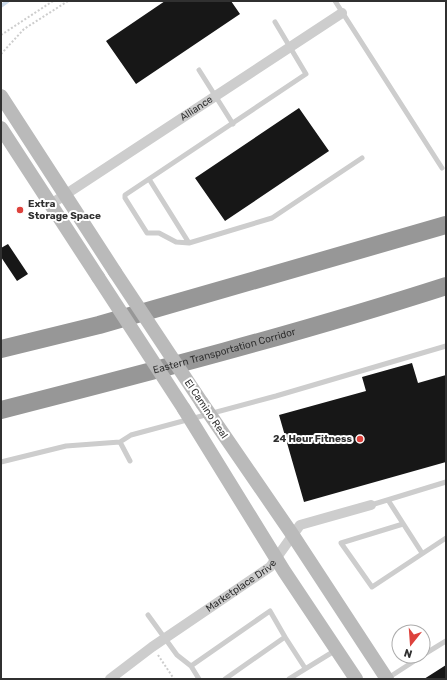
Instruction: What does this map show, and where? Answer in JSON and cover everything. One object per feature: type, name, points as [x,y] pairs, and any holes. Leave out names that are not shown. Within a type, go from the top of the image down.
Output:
[{"type":"highway","points":[[1,349],[99,325],[446,226]]},
{"type":"highway","name":"Eastern Transportation Corridor","points":[[1,410],[124,379],[378,307],[446,286]]},
{"type":"main road","name":"El Camino Real","points":[[1,96],[205,408],[292,534],[387,679]]},
{"type":"main road","name":"El Camino Real","points":[[1,128],[187,414],[276,558],[356,679]]},
{"type":"street","name":"Alliance","points":[[51,204],[342,13]]},
{"type":"street","name":"Marketplace Drive","points":[[110,679],[152,647],[166,639],[270,567],[292,534],[300,525],[371,505]]},
{"type":"lane","points":[[334,1],[442,168]]},
{"type":"lane","points":[[275,22],[306,74],[125,195],[125,198],[147,233],[159,233],[176,242],[189,243],[272,218],[362,158]]},
{"type":"lane","points":[[199,70],[233,124]]},
{"type":"lane","points":[[149,179],[189,243]]},
{"type":"lane","points":[[1,462],[66,446],[120,442],[131,435],[205,408],[446,346]]},
{"type":"lane","points":[[120,442],[130,461]]},
{"type":"lane","points":[[371,505],[446,482]]},
{"type":"lane","points":[[388,500],[422,553]]},
{"type":"lane","points":[[403,524],[341,543],[372,587],[446,538]]},
{"type":"lane","points":[[191,666],[270,611],[305,668]]},
{"type":"lane","points":[[148,615],[177,655],[191,666],[199,679]]},
{"type":"lane","points":[[225,679],[285,637]]},
{"type":"lane","points":[[431,651],[446,641]]},
{"type":"lane","points":[[289,679],[337,650]]},
{"type":"lane","points":[[387,679],[410,664]]},
{"type":"path","points":[[1,36],[53,1]]},
{"type":"path","points":[[1,54],[24,29],[68,1]]},
{"type":"path","points":[[152,647],[174,679]]},
{"type":"building","points":[[165,1],[231,1],[240,14],[136,84],[106,41]]},
{"type":"building","points":[[299,108],[329,151],[225,221],[195,178]]},
{"type":"building","points":[[8,244],[28,274],[17,281],[1,257],[1,248]]},
{"type":"building","name":"24 Hour Fitness","points":[[412,363],[418,383],[446,375],[446,462],[304,502],[279,415],[366,391],[362,377]]},
{"type":"building","points":[[446,665],[446,679],[424,679]]},
{"type":"waterway","points":[[1,6],[8,1]]},
{"type":"place","name":"Extra Storage Space","points":[[20,210]]},
{"type":"place","name":"24 Hour Fitness","points":[[360,439]]}]
